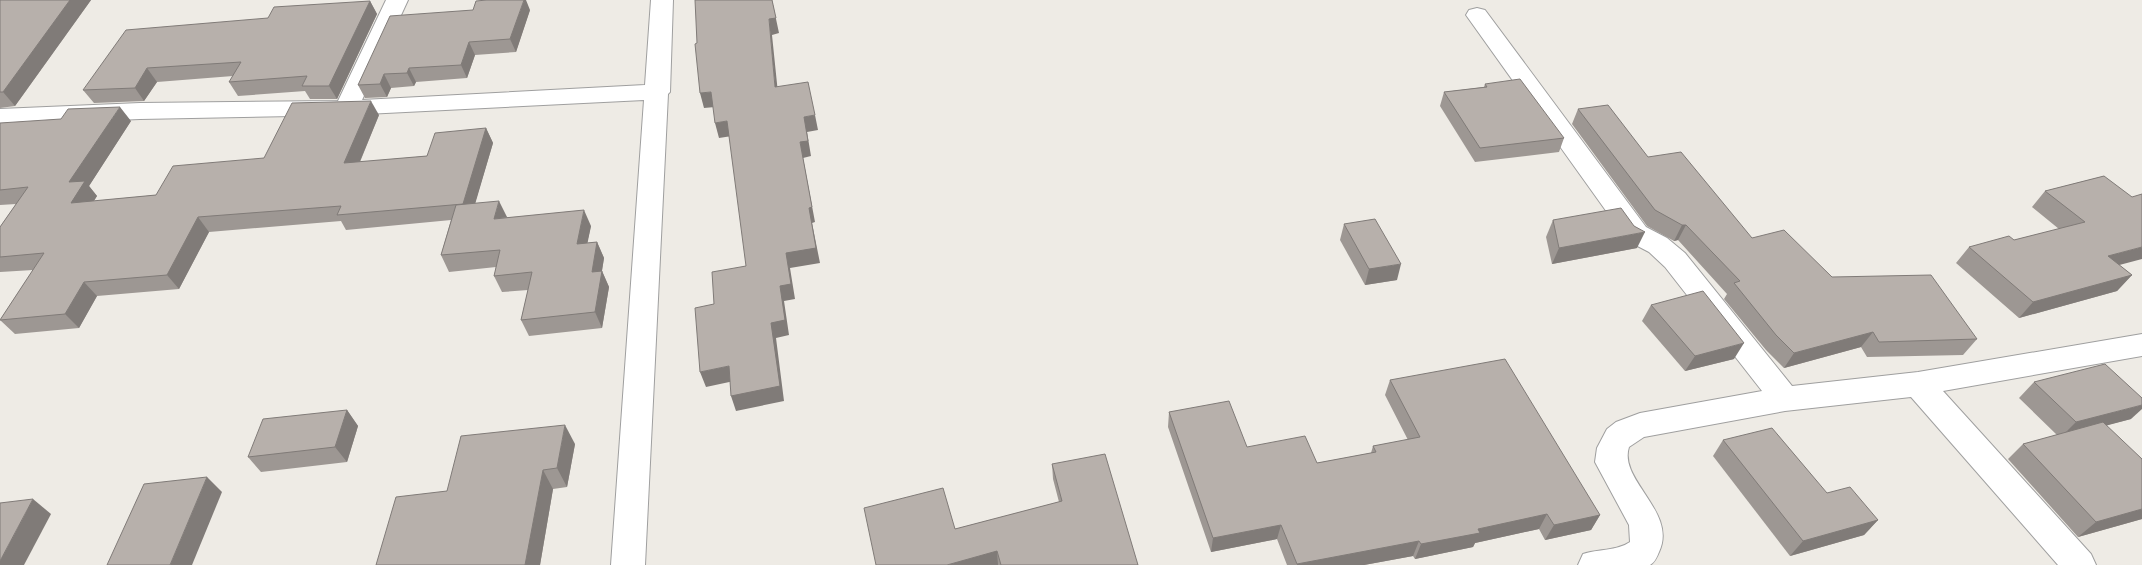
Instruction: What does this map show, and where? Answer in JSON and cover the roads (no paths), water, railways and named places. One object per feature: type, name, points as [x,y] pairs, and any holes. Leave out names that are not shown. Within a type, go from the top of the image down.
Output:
[{"type":"street","points":[[346,108],[397,0]]},
{"type":"street","points":[[628,565],[658,92],[662,0]]},
{"type":"street","points":[[1478,15],[1633,230],[1658,245],[1675,260],[1785,399]]},
{"type":"street","points":[[0,117],[140,111],[346,108],[658,92]]},
{"type":"street","points":[[1595,565],[1627,560],[1642,553],[1646,548],[1648,534],[1645,523],[1611,462],[1611,454],[1616,439],[1623,432],[1640,425],[1785,399],[1918,384],[2142,345]]},
{"type":"street","points":[[1918,384],[2079,565]]}]
